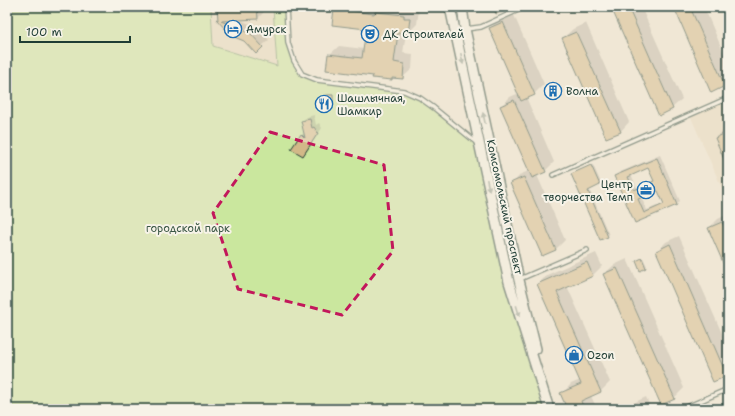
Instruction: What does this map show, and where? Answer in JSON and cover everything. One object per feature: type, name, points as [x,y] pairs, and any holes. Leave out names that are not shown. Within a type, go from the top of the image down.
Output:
[{"type":"street","name":"Комсомольский проспект","points":[[450,7],[509,282],[550,409]]},
{"type":"street","name":"Комсомольский проспект","points":[[462,7],[465,29],[519,280],[550,409]]},
{"type":"lane","points":[[286,7],[288,43],[294,61],[302,74],[317,80],[404,91],[420,98],[434,108],[480,146]]},
{"type":"lane","points":[[465,29],[481,26],[525,7]]},
{"type":"lane","points":[[553,175],[728,98]]},
{"type":"lane","points":[[509,282],[519,280],[587,250]]},
{"type":"lane","points":[[682,409],[728,389]]},
{"type":"lane","points":[[698,402],[701,409]]},
{"type":"highlighted area","points":[[270,132],[384,165],[393,251],[342,315],[238,289],[213,213]]},
{"type":"shaded area","points":[[211,7],[273,7],[277,66],[213,46]]},
{"type":"shaded area","points":[[728,98],[728,202],[690,115]]},
{"type":"green space","name":"городской парк","points":[[7,7],[211,7],[213,46],[277,66],[273,7],[286,7],[288,43],[294,61],[302,74],[317,80],[404,91],[420,98],[480,146],[509,282],[549,409],[7,409]]},
{"type":"building","name":"Амурск","points":[[217,7],[257,7],[258,19],[221,21],[250,33],[263,47],[256,54],[244,41],[227,34],[227,31],[216,19],[218,20]]},
{"type":"building","points":[[493,7],[512,7],[496,14]]},
{"type":"building","points":[[611,7],[628,7],[673,109],[659,116]]},
{"type":"building","points":[[674,7],[690,7],[725,86],[711,93]]},
{"type":"building","points":[[334,9],[374,14],[375,12],[404,15],[404,18],[410,18],[408,34],[398,33],[394,62],[404,64],[403,79],[392,78],[392,80],[372,78],[373,76],[326,70],[328,54],[362,58],[366,29],[332,25]]},
{"type":"building","points":[[503,22],[535,95],[521,101],[489,28]]},
{"type":"building","points":[[576,32],[621,132],[606,138],[562,38]]},
{"type":"building","name":"Волна","points":[[554,86],[557,93],[552,96],[548,89]]},
{"type":"building","name":"Шашлычная, Шамкир","points":[[326,95],[333,95],[333,107],[315,107],[315,101],[327,100]]},
{"type":"building","points":[[514,100],[546,172],[532,178],[500,106]]},
{"type":"building","points":[[310,119],[312,128],[314,127],[318,133],[303,156],[291,149],[301,134],[305,138],[301,121]]},
{"type":"building","points":[[728,132],[728,169],[715,138]]},
{"type":"building","name":"Центр творчества Темп","points":[[657,158],[677,205],[635,223],[614,176]],"holes":[[[648,168],[654,181],[634,190],[628,177]],[[658,191],[664,204],[644,213],[638,199]]]},
{"type":"building","points":[[591,165],[600,185],[588,191],[608,237],[600,240],[571,174]]},
{"type":"building","points":[[524,177],[556,250],[542,256],[510,183]]},
{"type":"building","points":[[722,222],[728,235],[728,274],[708,228]]},
{"type":"building","points":[[670,244],[727,376],[713,382],[656,251]]},
{"type":"building","points":[[642,258],[646,268],[640,271],[636,261]]},
{"type":"building","points":[[587,262],[593,276],[557,292],[601,392],[581,401],[584,409],[567,409],[560,393],[581,384],[537,284]]},
{"type":"building","points":[[617,268],[675,399],[661,405],[603,274]]},
{"type":"place","name":"Амурск","points":[[233,29]]},
{"type":"place","name":"ДК Строителей","points":[[370,34]]},
{"type":"place","name":"Волна","points":[[553,91]]},
{"type":"place","name":"Шашлычная, Шамкир","points":[[324,104]]},
{"type":"place","name":"Центр творчества Темп","points":[[646,190]]},
{"type":"place","name":"Ozon","points":[[574,355]]}]
